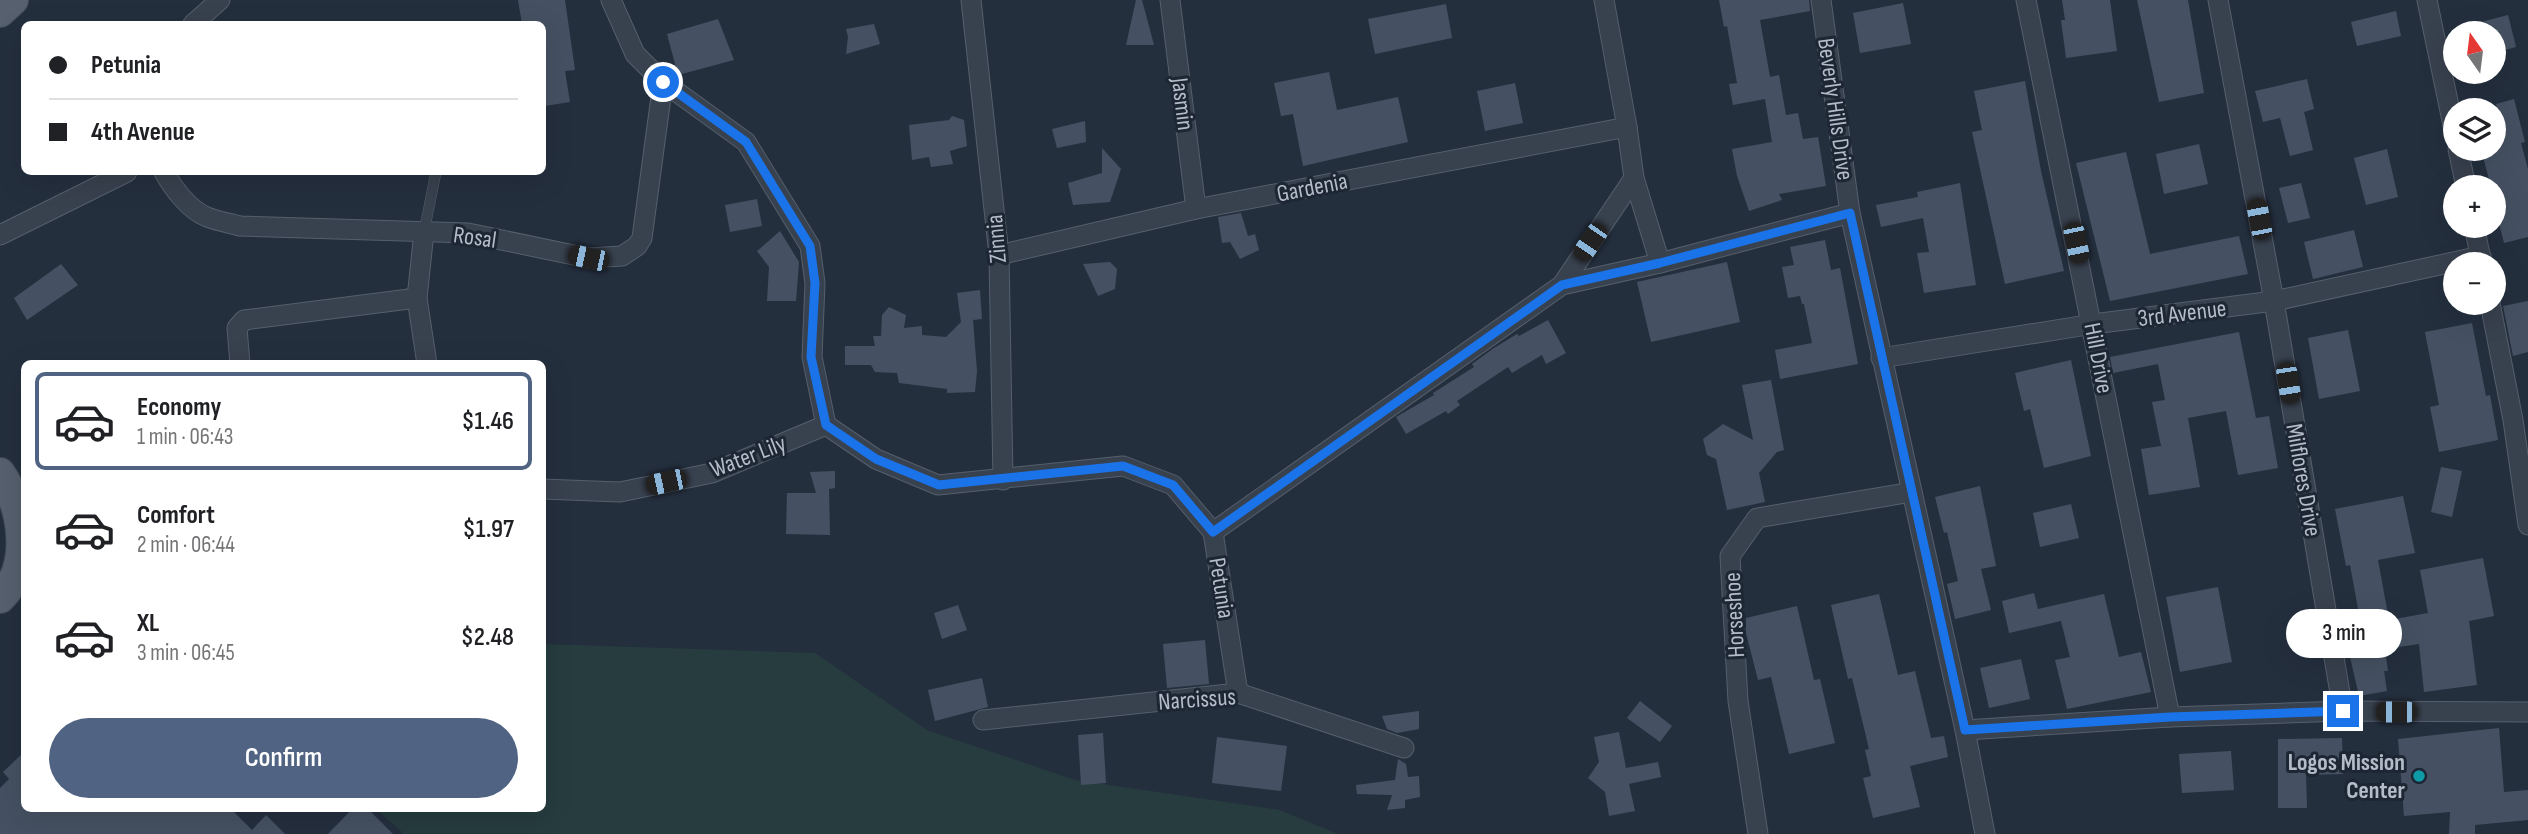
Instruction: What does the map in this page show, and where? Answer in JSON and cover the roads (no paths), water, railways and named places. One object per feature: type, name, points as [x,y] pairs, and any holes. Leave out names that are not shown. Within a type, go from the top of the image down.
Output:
[{"type":"main road","points":[[0,12],[13,0]]},
{"type":"main road","points":[[0,473],[16,509],[21,547]]},
{"type":"main road","points":[[0,598],[11,588],[21,558]]},
{"type":"street","points":[[196,21],[219,0]]},
{"type":"street","points":[[611,0],[635,54],[663,82],[746,142],[810,246],[815,283],[811,357],[826,425]]},
{"type":"street","name":"Zinnia","points":[[971,0],[999,256],[1003,480]]},
{"type":"street","name":"Jasmin","points":[[1170,0],[1196,209]]},
{"type":"street","points":[[1604,0],[1628,127],[1634,178],[1660,263]]},
{"type":"street","name":"Beverly Hills Drive","points":[[1821,0],[1850,213],[1986,834]]},
{"type":"street","name":"Hill Drive","points":[[2026,0],[2170,717]]},
{"type":"street","name":"Milflores Drive","points":[[2218,0],[2274,301],[2343,711]]},
{"type":"street","points":[[2427,0],[2447,98]]},
{"type":"street","name":"Rosal","points":[[166,175],[184,199],[205,216],[240,226],[468,233],[588,258],[622,256],[630,253],[642,238],[663,82]]},
{"type":"street","name":"Gardenia","points":[[999,256],[1196,209],[1628,127]]},
{"type":"street","points":[[0,235],[121,175]]},
{"type":"street","points":[[1213,532],[1562,285],[1634,178]]},
{"type":"street","points":[[1562,285],[1660,263],[1850,213]]},
{"type":"street","points":[[424,232],[417,298],[426,360]]},
{"type":"street","name":"3rd Avenue","points":[[1881,358],[2093,324],[2274,301],[2443,268]]},
{"type":"street","points":[[240,360],[237,328],[244,320],[417,298]]},
{"type":"street","points":[[2493,315],[2520,421],[2528,525]]},
{"type":"street","name":"Petunia","points":[[826,425],[876,459],[939,485],[1123,466],[1173,485],[1213,532],[1238,693]]},
{"type":"street","name":"Water Lily","points":[[546,489],[620,492],[699,475],[826,425]]},
{"type":"street","name":"Horseshoe","points":[[1758,834],[1738,701],[1730,556],[1757,518],[1912,492]]},
{"type":"street","name":"Narcissus","points":[[983,720],[1238,693],[1405,748]]},
{"type":"street","points":[[1965,730],[2170,717],[2343,711],[2528,712]]},
{"type":"lane","points":[[424,232],[435,175]]},
{"type":"place","name":"Logos Mission Center","points":[[2419,776]]}]
